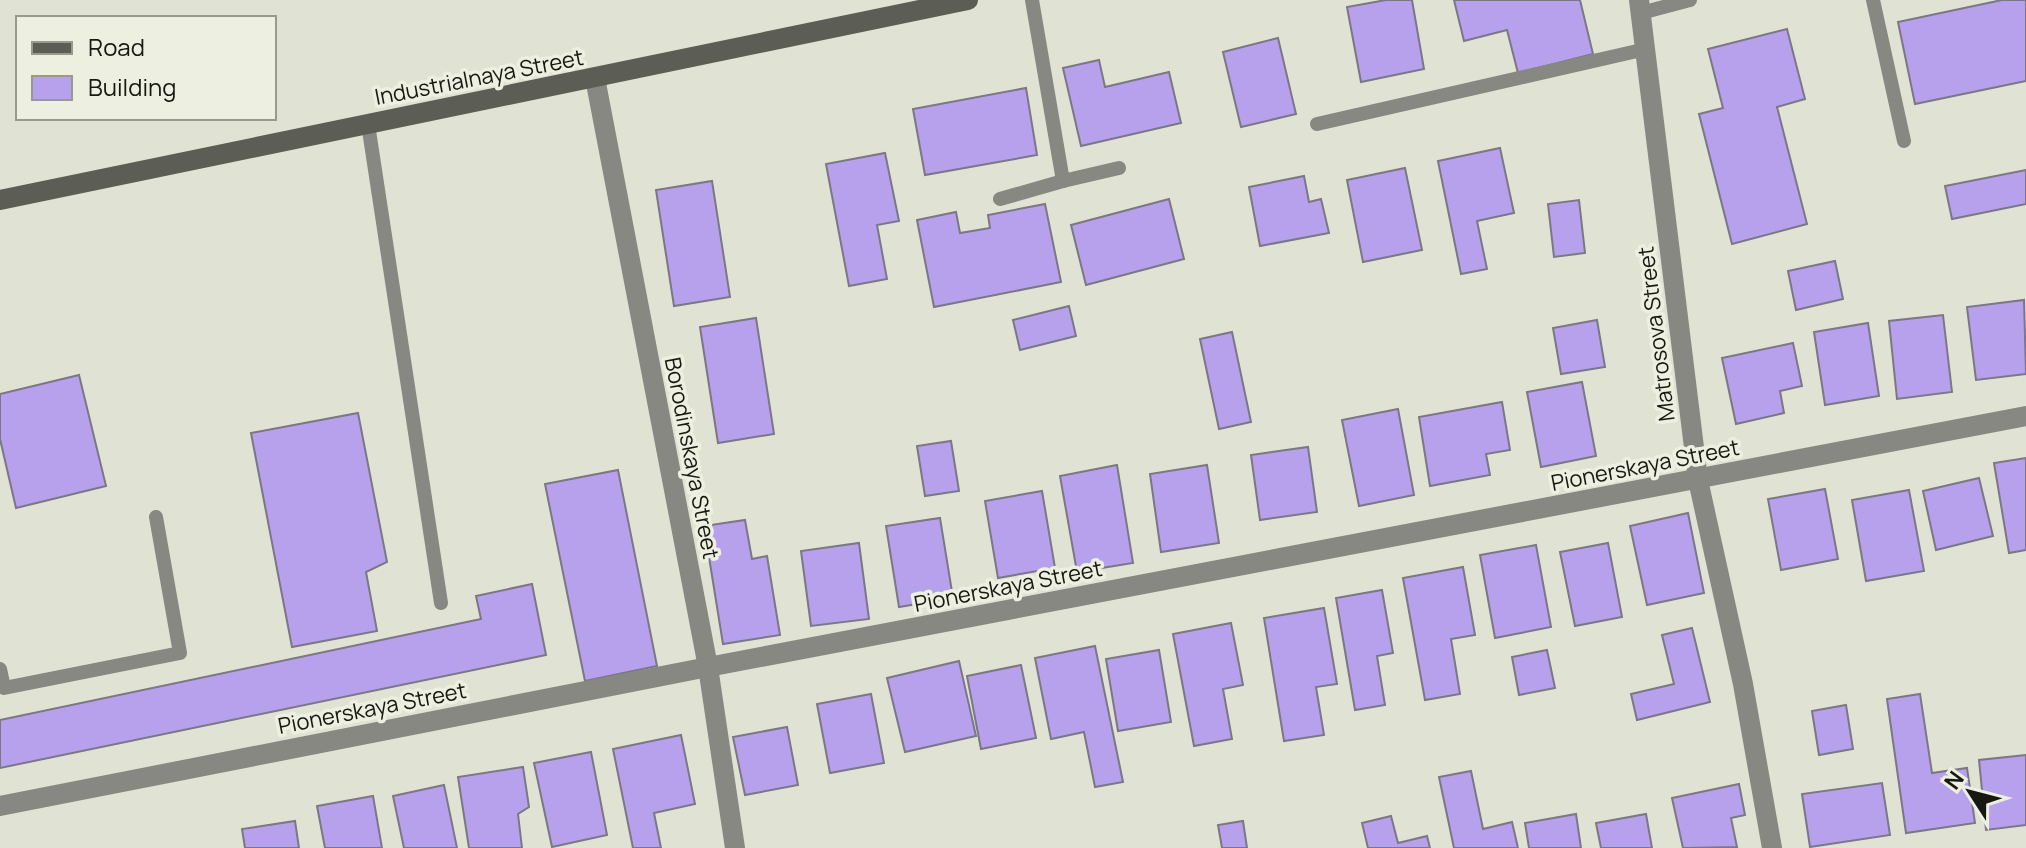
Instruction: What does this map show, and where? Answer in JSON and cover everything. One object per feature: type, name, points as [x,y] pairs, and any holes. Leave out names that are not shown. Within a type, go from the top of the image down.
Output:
[{"type":"main road","name":"Industrialnaya Street","points":[[0,200],[968,0]]},
{"type":"street","name":"Matrosova Street","points":[[1640,6],[1698,480],[1743,684],[1772,848]]},
{"type":"street","name":"Borodinskaya Street","points":[[595,78],[708,667],[735,848]]},
{"type":"street","name":"Pionerskaya Street","points":[[0,806],[708,667],[2026,416]]},
{"type":"lane","points":[[1032,0],[1063,181]]},
{"type":"lane","points":[[1640,6],[1690,0]]},
{"type":"lane","points":[[1873,0],[1904,141]]},
{"type":"lane","points":[[1317,124],[1646,49]]},
{"type":"lane","points":[[368,124],[441,603]]},
{"type":"lane","points":[[1000,199],[1119,168]]},
{"type":"lane","points":[[0,669],[4,688],[180,653],[156,517]]},
{"type":"building","points":[[1386,0],[1412,0],[1424,69],[1361,82],[1347,7]]},
{"type":"building","points":[[1454,0],[1580,0],[1593,54],[1518,73],[1507,30],[1464,41]]},
{"type":"building","points":[[2002,0],[2026,0],[2026,81],[1915,104],[1898,22]]},
{"type":"building","points":[[1787,29],[1805,99],[1777,107],[1807,224],[1732,244],[1699,114],[1723,108],[1708,49]]},
{"type":"building","points":[[1278,38],[1296,114],[1241,127],[1223,52]]},
{"type":"building","points":[[1099,60],[1105,87],[1169,72],[1181,123],[1081,146],[1063,68]]},
{"type":"building","points":[[1026,88],[1037,155],[925,175],[913,109]]},
{"type":"building","points":[[1500,148],[1514,213],[1477,221],[1487,269],[1461,274],[1438,161]]},
{"type":"building","points":[[885,153],[899,221],[877,225],[887,279],[849,286],[826,164]]},
{"type":"building","points":[[1405,168],[1422,250],[1363,262],[1347,180]]},
{"type":"building","points":[[2026,170],[2026,204],[1952,219],[1945,186]]},
{"type":"building","points":[[1304,176],[1309,202],[1321,199],[1329,233],[1260,246],[1249,187]]},
{"type":"building","points":[[712,181],[730,297],[674,306],[656,190]]},
{"type":"building","points":[[1169,199],[1184,259],[1086,285],[1071,225]]},
{"type":"building","points":[[1579,200],[1585,253],[1554,257],[1548,204]]},
{"type":"building","points":[[1045,204],[1061,282],[934,307],[917,220],[956,212],[960,233],[990,228],[988,215]]},
{"type":"building","points":[[1835,261],[1843,299],[1796,310],[1788,271]]},
{"type":"building","points":[[2024,300],[2026,374],[1976,380],[1967,307]]},
{"type":"building","points":[[1069,306],[1076,336],[1020,350],[1013,320]]},
{"type":"building","points":[[1943,315],[1952,392],[1897,399],[1889,321]]},
{"type":"building","points":[[756,318],[774,434],[718,443],[700,327]]},
{"type":"building","points":[[1597,320],[1605,367],[1561,374],[1553,328]]},
{"type":"building","points":[[1868,323],[1879,396],[1825,405],[1814,332]]},
{"type":"building","points":[[1232,332],[1251,422],[1219,429],[1200,339]]},
{"type":"building","points":[[1793,343],[1802,386],[1780,391],[1784,413],[1736,424],[1722,358]]},
{"type":"building","points":[[79,375],[106,486],[16,508],[0,439],[0,394]]},
{"type":"building","points":[[1582,382],[1596,456],[1541,467],[1527,392]]},
{"type":"building","points":[[1502,402],[1510,450],[1486,454],[1490,475],[1430,486],[1419,417]]},
{"type":"building","points":[[1398,409],[1414,495],[1359,506],[1342,420]]},
{"type":"building","points":[[358,413],[387,562],[366,572],[377,631],[292,647],[251,433]]},
{"type":"building","points":[[951,441],[959,491],[925,496],[917,446]]},
{"type":"building","points":[[1308,447],[1317,512],[1260,520],[1251,455]]},
{"type":"building","points":[[2026,458],[2026,550],[2009,553],[1994,463]]},
{"type":"building","points":[[1117,465],[1133,563],[1077,572],[1060,476]]},
{"type":"building","points":[[1207,465],[1219,543],[1161,552],[1150,474]]},
{"type":"building","points":[[618,470],[657,666],[585,681],[545,484]]},
{"type":"building","points":[[1979,478],[1993,536],[1936,550],[1923,491]]},
{"type":"building","points":[[1825,489],[1838,559],[1781,570],[1768,499]]},
{"type":"building","points":[[1909,490],[1924,571],[1866,581],[1852,500]]},
{"type":"building","points":[[1042,491],[1055,568],[998,578],[985,501]]},
{"type":"building","points":[[1688,513],[1704,593],[1647,605],[1630,526]]},
{"type":"building","points":[[940,518],[953,598],[899,607],[886,526]]},
{"type":"building","points":[[745,520],[752,559],[767,556],[780,635],[723,644],[704,526]]},
{"type":"building","points":[[859,543],[869,619],[811,626],[801,551]]},
{"type":"building","points":[[1608,543],[1622,617],[1575,626],[1560,552]]},
{"type":"building","points":[[1536,545],[1551,627],[1495,638],[1480,555]]},
{"type":"building","points":[[1463,567],[1475,635],[1451,639],[1460,694],[1425,700],[1403,578]]},
{"type":"building","points":[[532,584],[546,655],[0,768],[0,720],[481,619],[476,596]]},
{"type":"building","points":[[1382,590],[1393,653],[1377,656],[1385,705],[1355,710],[1336,598]]},
{"type":"building","points":[[1324,608],[1337,684],[1316,687],[1324,735],[1284,741],[1264,618]]},
{"type":"building","points":[[1231,623],[1243,685],[1223,689],[1232,739],[1194,746],[1173,634]]},
{"type":"building","points":[[1692,628],[1710,702],[1637,720],[1631,694],[1674,684],[1662,635]]},
{"type":"building","points":[[1095,646],[1123,782],[1095,787],[1084,732],[1051,739],[1035,658]]},
{"type":"building","points":[[1159,650],[1171,722],[1118,731],[1106,659]]},
{"type":"building","points":[[1547,650],[1555,688],[1519,695],[1512,657]]},
{"type":"building","points":[[959,661],[976,736],[905,752],[887,678]]},
{"type":"building","points":[[1021,665],[1036,738],[981,749],[967,676]]},
{"type":"building","points":[[871,694],[884,763],[830,773],[817,704]]},
{"type":"building","points":[[1920,694],[1932,773],[1967,768],[1975,823],[1906,833],[1887,699]]},
{"type":"building","points":[[1846,705],[1853,749],[1819,755],[1812,711]]},
{"type":"building","points":[[787,727],[798,785],[745,795],[733,737]]},
{"type":"building","points":[[681,735],[695,804],[654,813],[661,848],[633,848],[613,749]]},
{"type":"building","points":[[591,752],[607,835],[552,847],[534,763]]},
{"type":"building","points":[[2026,755],[2026,825],[1986,830],[1979,760]]},
{"type":"building","points":[[523,767],[529,807],[518,814],[522,848],[469,848],[458,777]]},
{"type":"building","points":[[1471,771],[1483,829],[1512,822],[1518,848],[1454,848],[1439,777]]},
{"type":"building","points":[[1882,783],[1890,835],[1810,847],[1802,794]]},
{"type":"building","points":[[1739,784],[1745,815],[1731,818],[1737,847],[1683,848],[1672,798]]},
{"type":"building","points":[[444,785],[457,848],[404,848],[393,796]]},
{"type":"building","points":[[373,796],[382,848],[325,848],[317,806]]},
{"type":"building","points":[[1576,814],[1581,848],[1529,848],[1525,823]]},
{"type":"building","points":[[1646,814],[1652,848],[1601,848],[1596,823]]},
{"type":"building","points":[[1391,816],[1398,843],[1427,836],[1430,848],[1368,848],[1362,823]]},
{"type":"building","points":[[295,821],[299,848],[245,848],[242,829]]},
{"type":"building","points":[[1243,821],[1247,848],[1222,848],[1218,825]]}]
